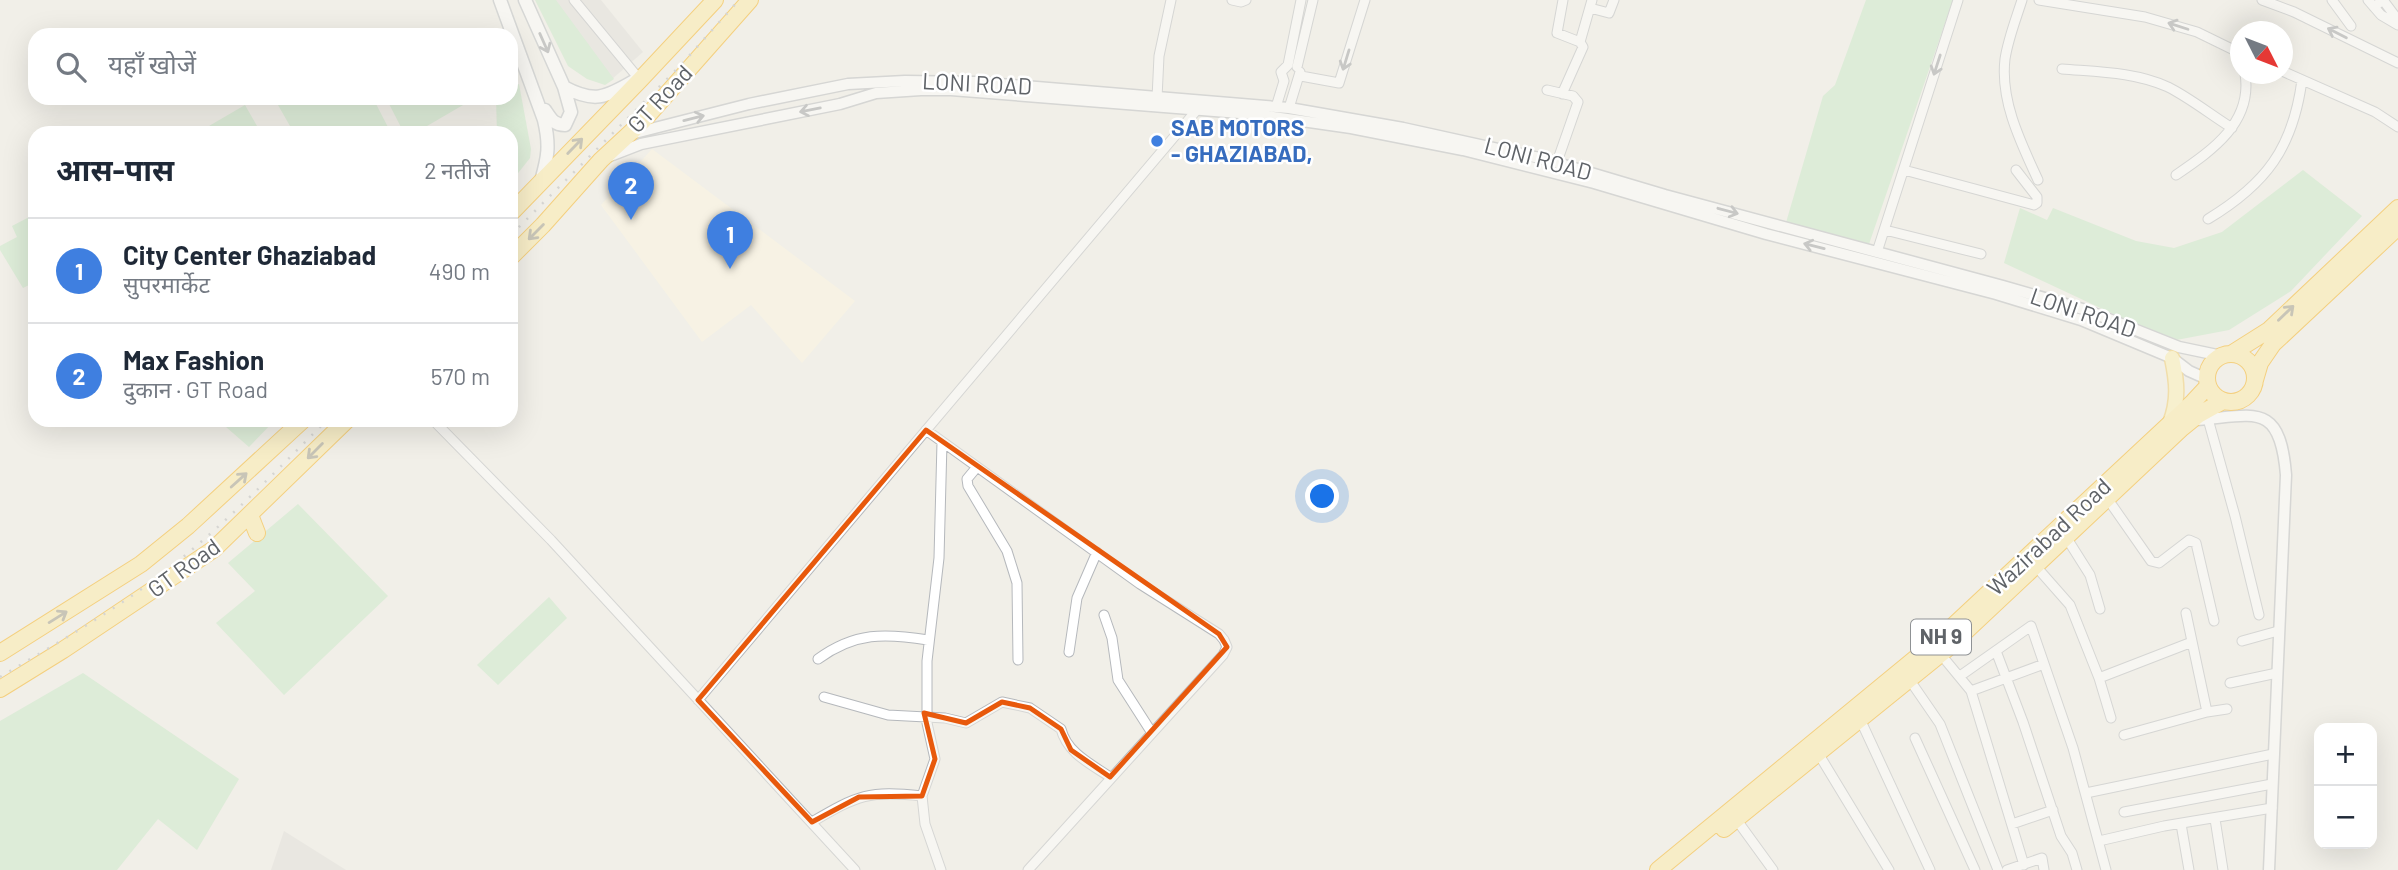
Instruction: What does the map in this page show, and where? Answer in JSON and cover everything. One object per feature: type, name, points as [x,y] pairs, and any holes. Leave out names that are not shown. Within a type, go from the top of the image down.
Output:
[{"type":"highway","name":"GT Road","points":[[518,206],[715,0]]},
{"type":"highway","name":"GT Road","points":[[518,250],[601,160],[642,122],[750,0]]},
{"type":"highway","points":[[2398,208],[2269,330],[2226,355],[2210,368],[2208,382],[2211,392],[2223,401],[2232,402],[2245,398],[2250,392],[2260,363],[2273,344],[2398,227]]},
{"type":"highway","points":[[2226,355],[2241,356],[2249,362],[2254,370],[2255,380]]},
{"type":"highway","name":"Wazirabad Road","points":[[1658,870],[1936,649],[2032,561],[2170,424],[2208,382]]},
{"type":"highway","name":"Wazirabad Road","points":[[2032,561],[2066,537],[2107,498],[2223,401]]},
{"type":"highway","name":"GT Road","points":[[0,653],[141,565],[207,509],[295,427]]},
{"type":"highway","name":"GT Road","points":[[0,689],[203,556],[250,515],[340,427]]},
{"type":"highway","points":[[250,515],[257,533]]},
{"type":"highway","name":"Wazirabad Road","points":[[1672,870],[1909,679],[1936,649]]},
{"type":"main road","points":[[500,0],[510,26],[533,18]]},
{"type":"main road","points":[[525,0],[564,86],[571,112],[565,125],[552,121],[531,85]]},
{"type":"main road","points":[[518,48],[549,140],[541,182]]},
{"type":"main road","points":[[564,86],[588,98],[619,90],[639,79]]},
{"type":"main road","points":[[2170,353],[2178,393],[2170,424]]},
{"type":"street","points":[[574,0],[639,79]]},
{"type":"street","points":[[1157,98],[1159,55],[1171,0]]},
{"type":"street","points":[[1232,0],[1246,0]]},
{"type":"street","points":[[1284,81],[1289,84],[1295,73],[1301,0]]},
{"type":"street","points":[[1289,108],[1313,0]]},
{"type":"street","points":[[1276,107],[1284,81],[1282,72],[1339,83],[1365,0]]},
{"type":"street","points":[[1563,0],[1557,33],[1580,42]]},
{"type":"street","points":[[1562,93],[1583,50],[1580,42],[1591,4],[1609,13],[1614,0]]},
{"type":"street","points":[[1877,253],[1958,0]]},
{"type":"street","points":[[2022,0],[2005,58],[2005,76],[2012,116],[2038,180]]},
{"type":"street","points":[[2039,0],[2114,10],[2154,19],[2197,32],[2230,48]]},
{"type":"street","points":[[2262,0],[2294,12],[2398,63]]},
{"type":"street","points":[[2332,0],[2351,26]]},
{"type":"street","points":[[2398,20],[2383,0],[2371,4],[2381,15],[2398,25]]},
{"type":"street","points":[[2062,69],[2127,75],[2149,80],[2171,89],[2232,128]]},
{"type":"street","points":[[2293,76],[2375,112],[2398,127]]},
{"type":"street","points":[[2208,219],[2252,187],[2284,146],[2298,110],[2302,80]]},
{"type":"street","points":[[628,134],[749,104],[848,84],[876,87]]},
{"type":"street","points":[[2176,175],[2212,150],[2232,128],[2244,103],[2245,84]]},
{"type":"street","points":[[601,160],[641,144],[840,104],[876,87]]},
{"type":"street","name":"LONI ROAD","points":[[876,87],[1157,98],[1394,135],[1594,183],[1766,234],[2086,310],[2170,353]]},
{"type":"street","points":[[1548,90],[1576,97],[1578,102],[1556,162]]},
{"type":"street","name":"LONI ROAD","points":[[1032,92],[1201,105],[1289,108],[1403,128],[1556,162],[2011,294],[2170,353]]},
{"type":"street","points":[[698,700],[1201,105]]},
{"type":"street","points":[[1904,170],[2034,205],[2037,197],[2016,170]]},
{"type":"street","points":[[1885,230],[1981,254]]},
{"type":"street","points":[[2170,353],[2226,355]]},
{"type":"street","points":[[2170,353],[2208,382]]},
{"type":"street","points":[[2259,615],[2235,516],[2200,420],[2254,415],[2272,424],[2280,439],[2286,475],[2269,870]]},
{"type":"street","points":[[440,427],[551,540],[855,870]]},
{"type":"street","points":[[926,429],[1140,584],[1219,634],[1227,648],[1028,870]]},
{"type":"street","points":[[941,870],[925,824],[922,796],[935,759],[926,718],[928,640],[939,558],[942,442]]},
{"type":"street","points":[[977,467],[967,479],[968,486],[1007,551],[1017,583],[1018,660]]},
{"type":"street","points":[[2107,498],[2151,561],[2159,563],[2189,540],[2196,543],[2214,621]]},
{"type":"street","points":[[2066,537],[2090,575],[2100,609]]},
{"type":"street","points":[[1069,652],[1077,598],[1097,552]]},
{"type":"street","points":[[2032,561],[2070,606],[2099,678],[2111,718]]},
{"type":"street","points":[[2186,613],[2207,712]]},
{"type":"street","points":[[1104,615],[1112,638],[1118,680],[1152,733]]},
{"type":"street","points":[[1961,676],[2031,626],[2073,747],[2106,870]]},
{"type":"street","points":[[2242,641],[2278,631]]},
{"type":"street","points":[[818,659],[841,644],[861,638],[896,635],[928,640]]},
{"type":"street","points":[[2099,678],[2192,642]]},
{"type":"street","points":[[1936,649],[1971,691],[2024,865]]},
{"type":"street","points":[[1996,651],[2061,836],[2073,853],[2077,870]]},
{"type":"street","points":[[1971,691],[2044,664]]},
{"type":"street","points":[[2230,683],[2277,673]]},
{"type":"street","points":[[1909,679],[1940,724],[1998,870]]},
{"type":"street","points":[[824,697],[888,715],[945,718],[966,723],[1002,702],[1030,708],[1061,729],[1064,741],[1071,750],[1110,778]]},
{"type":"street","points":[[2124,735],[2227,709]]},
{"type":"street","points":[[1860,719],[1930,870]]},
{"type":"street","points":[[1915,738],[1975,870]]},
{"type":"street","points":[[1818,753],[1889,870]]},
{"type":"street","points":[[2086,793],[2273,754]]},
{"type":"street","points":[[2123,812],[2272,783]]},
{"type":"street","points":[[812,822],[840,806],[868,795],[890,793],[922,796]]},
{"type":"street","points":[[2099,841],[2272,808]]},
{"type":"street","points":[[2012,824],[2053,810]]},
{"type":"street","points":[[1736,819],[1773,870]]},
{"type":"street","points":[[2215,819],[2223,870]]},
{"type":"street","points":[[2181,824],[2189,870]]},
{"type":"street","points":[[2011,870],[2042,858],[2044,870]]},
{"type":"highlighted area","points":[[926,430],[1219,634],[1227,647],[1110,777],[1071,750],[1061,729],[1030,708],[1002,702],[966,723],[924,713],[935,759],[922,796],[859,797],[812,822],[698,700]]},
{"type":"shaded area","points":[[552,0],[601,0],[643,52],[611,80]]},
{"type":"shaded area","points":[[652,149],[855,301],[802,363],[751,305],[702,342],[601,205]]},
{"type":"shaded area","points":[[284,831],[346,870],[271,870]]},
{"type":"green space","points":[[535,0],[556,0],[614,79],[605,85],[587,79],[568,66]]},
{"type":"green space","points":[[1866,0],[1953,0],[1869,244],[1785,226],[1823,96],[1835,85]]},
{"type":"green space","points":[[518,84],[531,149],[530,158],[518,173],[518,126],[497,126],[496,105],[518,105]]},
{"type":"green space","points":[[245,105],[257,126],[209,126]]},
{"type":"green space","points":[[278,105],[377,105],[387,126],[290,126]]},
{"type":"green space","points":[[390,105],[463,105],[427,126],[400,126]]},
{"type":"green space","points":[[2303,170],[2362,216],[2291,291],[2229,330],[2171,341],[2004,263],[2020,208],[2047,220],[2053,208],[2136,241],[2174,248],[2222,232]]},
{"type":"green space","points":[[28,218],[28,286],[23,288],[0,250],[0,246],[17,237],[12,226]]},
{"type":"green space","points":[[226,427],[268,427],[249,447]]},
{"type":"green space","points":[[298,504],[388,596],[284,695],[216,623],[255,591],[228,563]]},
{"type":"green space","points":[[549,597],[567,618],[498,685],[477,665]]},
{"type":"green space","points":[[83,673],[239,779],[197,850],[158,819],[117,870],[0,870],[0,721]]},
{"type":"railway","points":[[518,228],[680,66],[739,0]]},
{"type":"railway","points":[[0,677],[117,606],[154,580],[244,503],[320,427]]},
{"type":"place","name":"SAB MOTORS - GHAZIABAD,","points":[[1157,141]]},
{"type":"place","name":"Max Fashion","points":[[631,220]]},
{"type":"place","name":"City Center Ghaziabad","points":[[730,269]]}]
